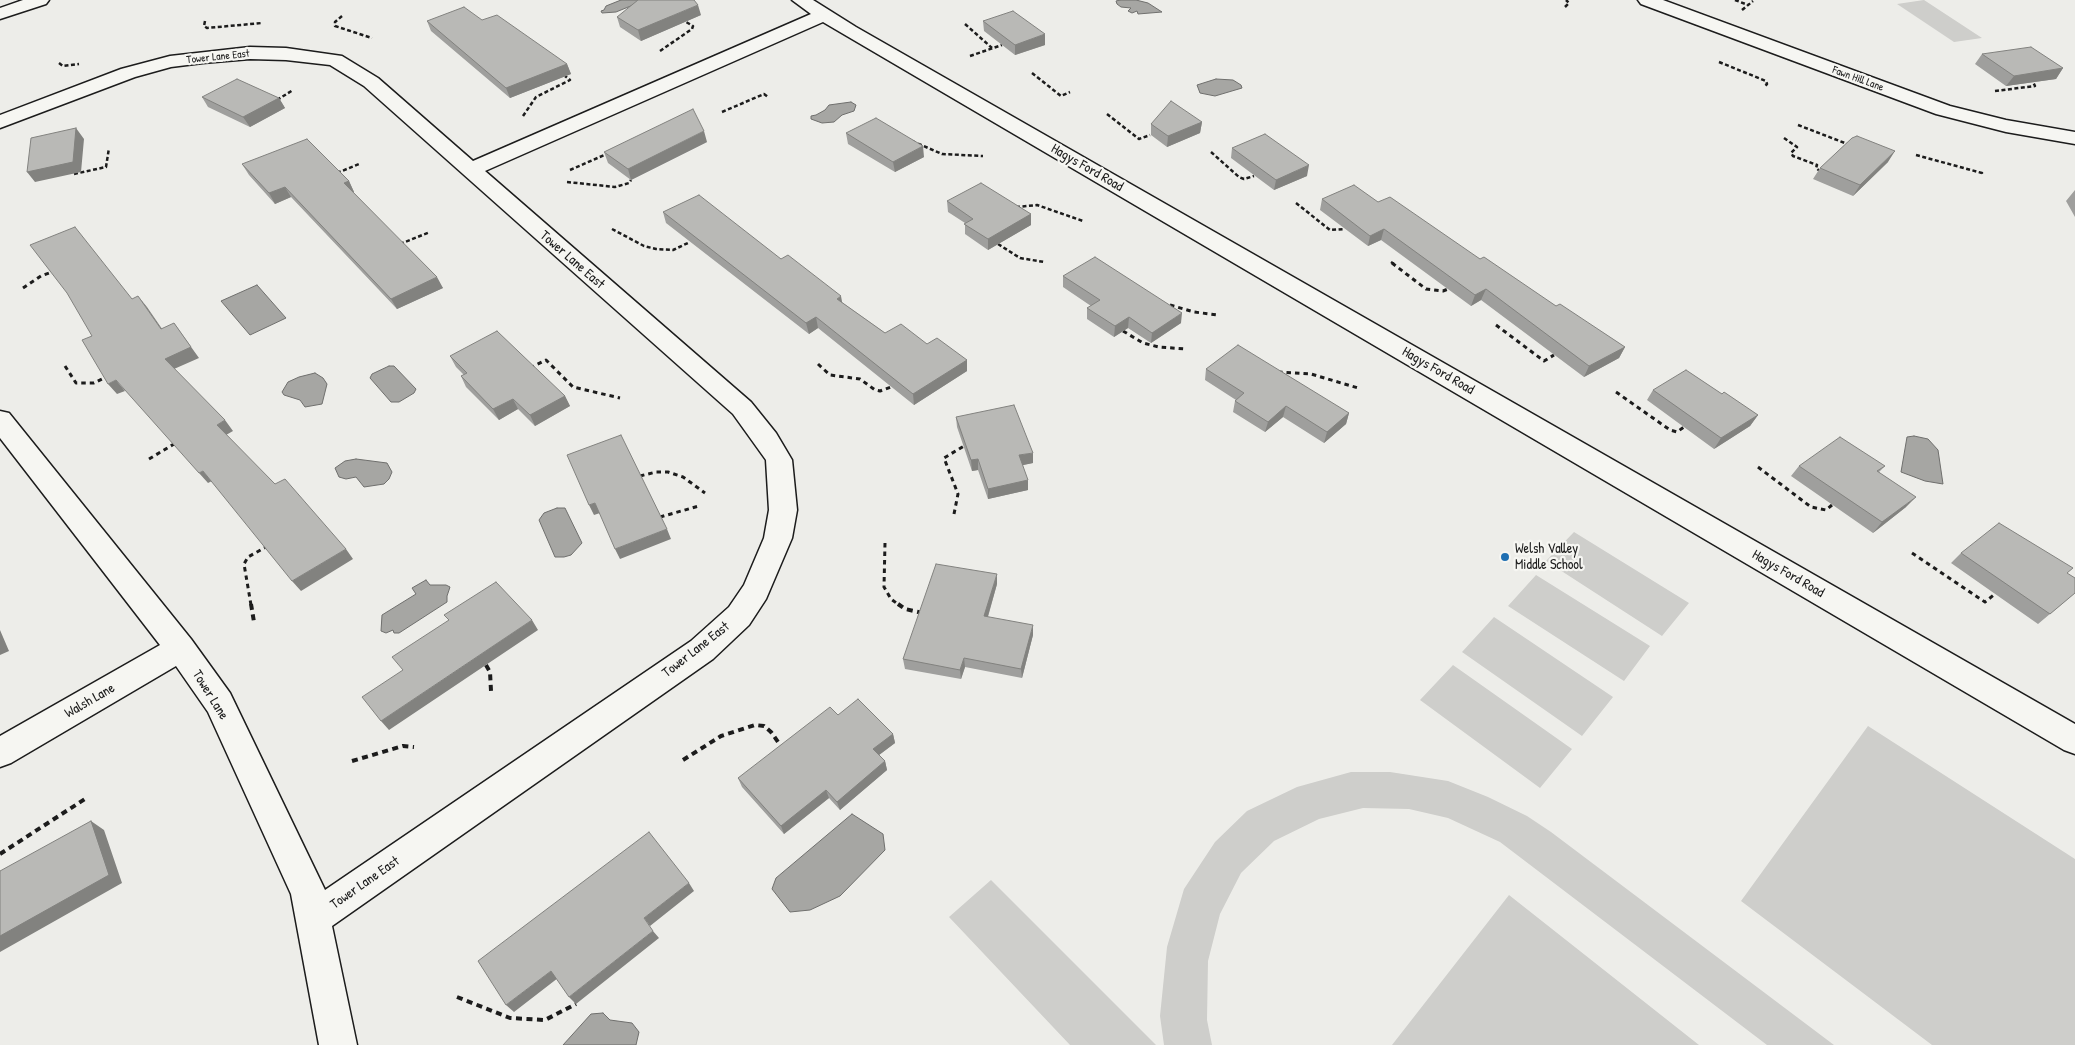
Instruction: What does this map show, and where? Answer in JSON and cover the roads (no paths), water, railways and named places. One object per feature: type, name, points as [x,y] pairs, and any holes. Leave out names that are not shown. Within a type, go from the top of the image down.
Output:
[{"type":"street","points":[[0,14],[40,0]]},
{"type":"street","name":"Hagys Ford Road","points":[[801,0],[2075,740]]},
{"type":"street","name":"Fawn Hill Lane","points":[[1647,0],[1943,110],[2006,126],[2075,138]]},
{"type":"street","points":[[469,170],[824,15]]},
{"type":"street","name":"Tower Lane East","points":[[0,122],[128,73],[170,62],[250,53],[294,55],[335,60],[370,82],[749,415],[779,460],[782,510],[778,538],[756,591],[739,616],[702,650],[314,918]]},
{"type":"street","name":"Tower Lane","points":[[0,420],[180,648],[219,703],[308,892],[338,1045]]},
{"type":"street","name":"Walsh Lane","points":[[0,753],[180,648]]},
{"type":"place","name":"Welsh Valley Middle School","points":[[1505,557]]}]
